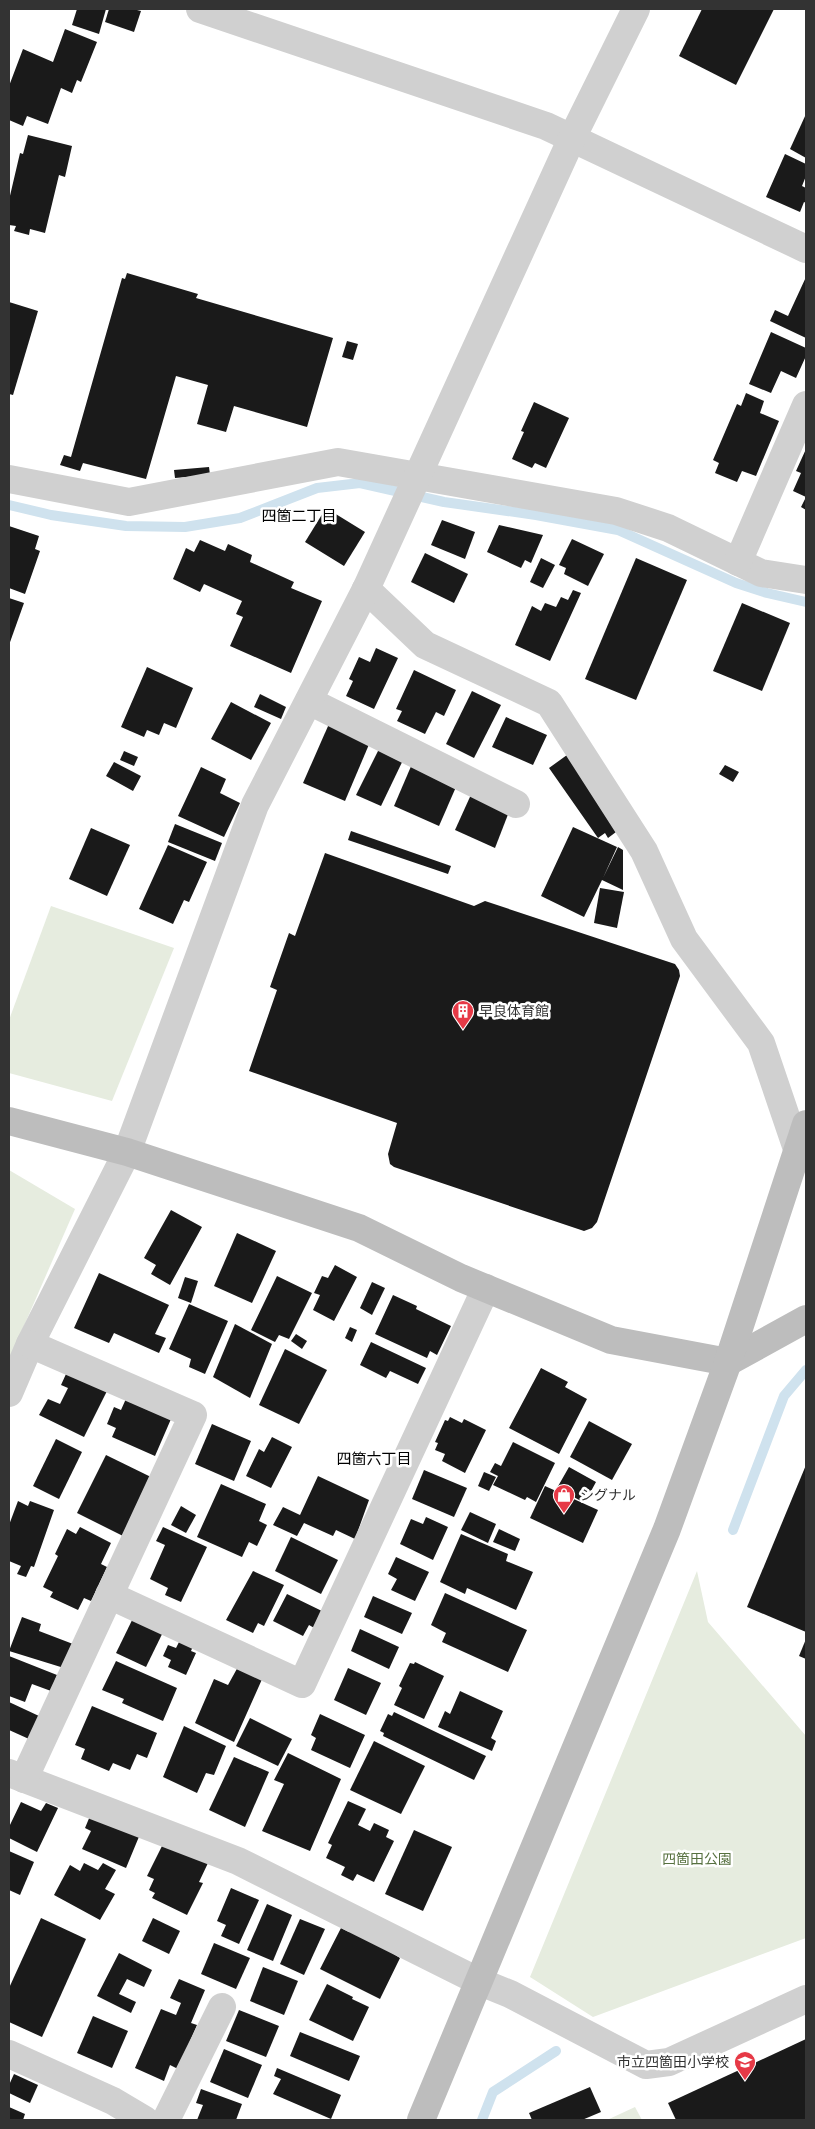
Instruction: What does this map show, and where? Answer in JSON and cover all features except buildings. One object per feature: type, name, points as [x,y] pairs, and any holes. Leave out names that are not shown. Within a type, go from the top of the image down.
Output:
[{"type":"street","points":[[200,9],[537,123],[806,249]]},
{"type":"street","points":[[9,1394],[30,1344],[127,1152],[255,805],[366,589],[572,138],[636,9]]},
{"type":"street","points":[[738,562],[806,405]]},
{"type":"street","points":[[9,479],[129,502],[338,462],[616,511],[668,528],[761,573],[806,580]]},
{"type":"street","points":[[366,589],[425,645],[549,703],[644,851],[684,939],[761,1043],[797,1149]]},
{"type":"street","points":[[309,701],[516,804]]},
{"type":"street","points":[[9,1121],[127,1152],[359,1228],[486,1288],[610,1340],[728,1362],[806,1319]]},
{"type":"street","points":[[420,2120],[667,1529],[728,1362],[806,1124]]},
{"type":"street","points":[[109,1595],[302,1684],[486,1288]]},
{"type":"street","points":[[30,1344],[193,1415],[109,1595],[16,1776],[238,1861],[478,1981],[510,1994],[646,2066],[669,2062],[806,1999]]},
{"type":"street","points":[[166,2120],[222,2007]]},
{"type":"street","points":[[9,2054],[113,2101],[145,2120]]},
{"type":"green space","points":[[51,906],[174,948],[112,1101],[9,1073],[9,1020]]},
{"type":"green space","points":[[9,1170],[75,1209],[9,1360]]},
{"type":"green space","name":"四箇田公園","points":[[697,1571],[708,1622],[806,1736],[806,1938],[593,2017],[530,1977]]},
{"type":"green space","points":[[635,2107],[642,2120],[607,2120]]},
{"type":"waterway","points":[[9,505],[51,515],[126,526],[185,527],[240,518],[317,488],[360,483],[444,502],[536,515],[618,530],[736,583],[767,593],[806,602]]},
{"type":"waterway","points":[[733,1530],[784,1396],[806,1370]]},
{"type":"waterway","points":[[482,2120],[493,2092],[556,2051]]},
{"type":"place","name":"早良体育館","points":[[463,1030]]},
{"type":"place","name":"シグナル","points":[[564,1514]]},
{"type":"place","name":"市立四箇田小学校","points":[[745,2081]]},
{"type":"district","name":"四箇二丁目","points":[[299,516]]},
{"type":"district","name":"四箇六丁目","points":[[374,1459]]}]
